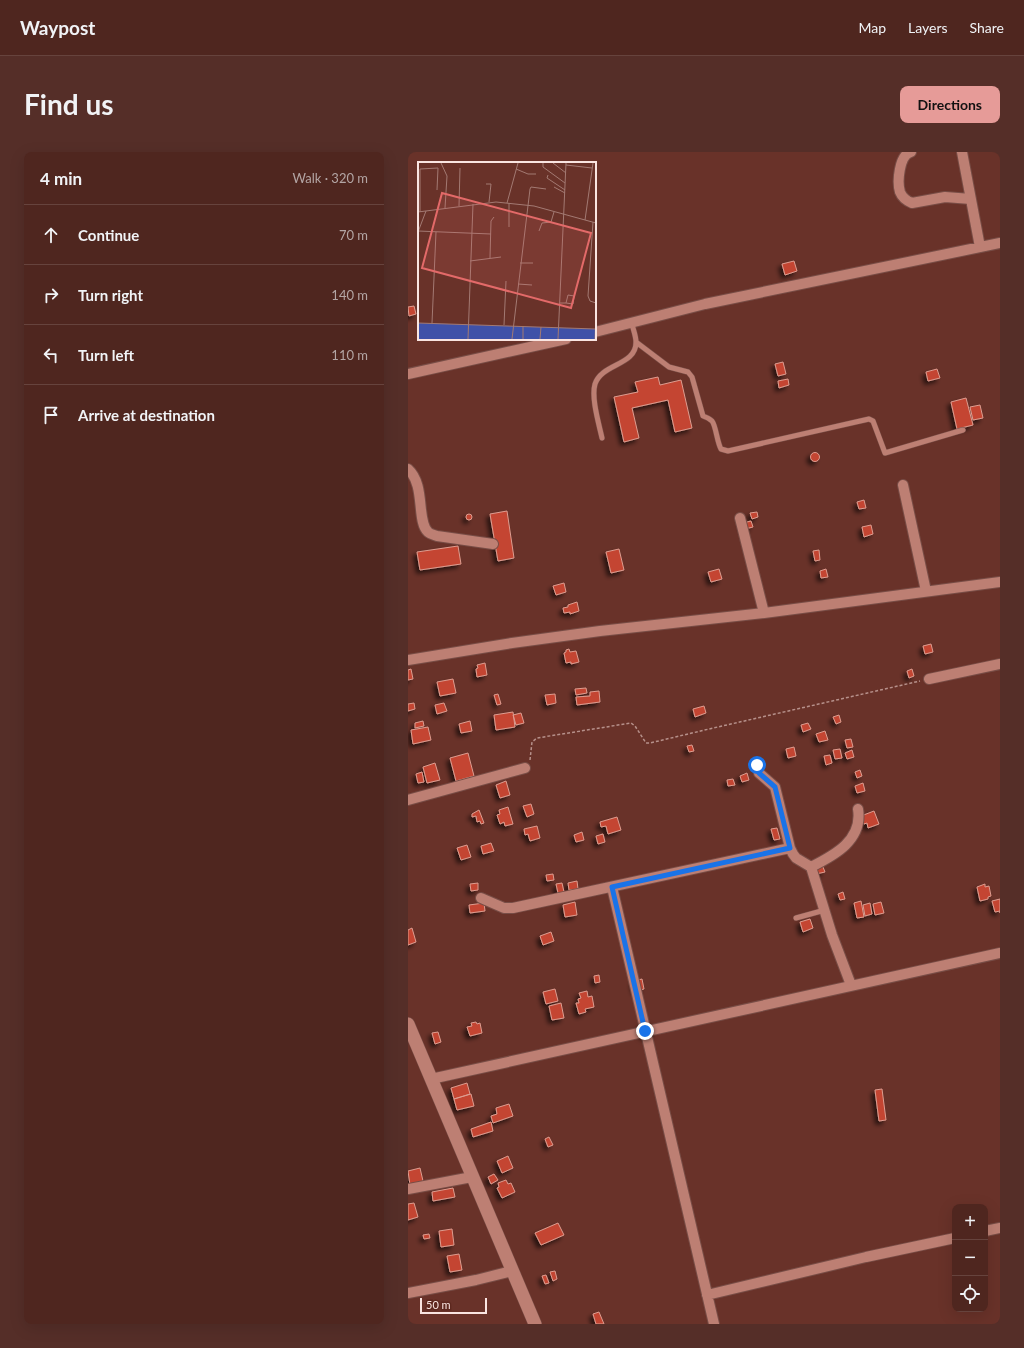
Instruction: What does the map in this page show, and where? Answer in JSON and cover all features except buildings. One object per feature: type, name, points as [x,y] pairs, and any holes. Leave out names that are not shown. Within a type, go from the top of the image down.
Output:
[{"type":"street","points":[[911,152],[904,156],[899,179],[900,193],[908,202],[912,203],[946,197],[971,199]]},
{"type":"street","points":[[962,152],[980,247]]},
{"type":"street","points":[[596,332],[632,324],[705,304],[1000,243]]},
{"type":"street","points":[[408,374],[561,340]]},
{"type":"street","points":[[408,469],[414,476],[417,484],[422,519],[424,527],[428,533],[437,536],[493,544]]},
{"type":"street","points":[[903,485],[926,591]]},
{"type":"street","points":[[740,518],[764,613]]},
{"type":"street","points":[[408,660],[600,630],[764,613],[1000,582]]},
{"type":"street","points":[[929,679],[1000,664]]},
{"type":"street","points":[[757,765],[759,773],[775,787],[790,848],[793,854],[796,858],[811,866],[832,935],[851,985]]},
{"type":"street","points":[[408,800],[525,768]]},
{"type":"street","points":[[811,866],[835,853],[853,837],[858,828],[860,818],[858,810]]},
{"type":"street","points":[[482,898],[504,908],[513,908],[790,848]]},
{"type":"street","points":[[612,887],[714,1324]]},
{"type":"street","points":[[431,1079],[1000,953]]},
{"type":"street","points":[[408,1024],[535,1324]]},
{"type":"street","points":[[408,1189],[472,1177]]},
{"type":"street","points":[[988,1230],[1000,1228]]},
{"type":"street","points":[[708,1295],[866,1257],[952,1239]]},
{"type":"street","points":[[408,1293],[476,1280],[512,1271]]},
{"type":"lane","points":[[602,438],[594,396],[594,385],[598,376],[604,370],[630,356],[635,350],[636,342],[632,324]]},
{"type":"lane","points":[[636,342],[669,368],[688,372],[692,377],[703,416],[711,420],[713,423],[721,449],[728,451],[869,419],[872,421],[885,453],[963,430]]},
{"type":"lane","points":[[796,918],[825,910]]},
{"type":"path","points":[[525,768],[530,762],[532,742],[537,738],[630,723],[635,726],[646,743],[650,743],[709,728],[929,679]]},
{"type":"route","points":[[645,1031],[612,887],[790,848],[775,787],[759,773],[757,765]]}]
